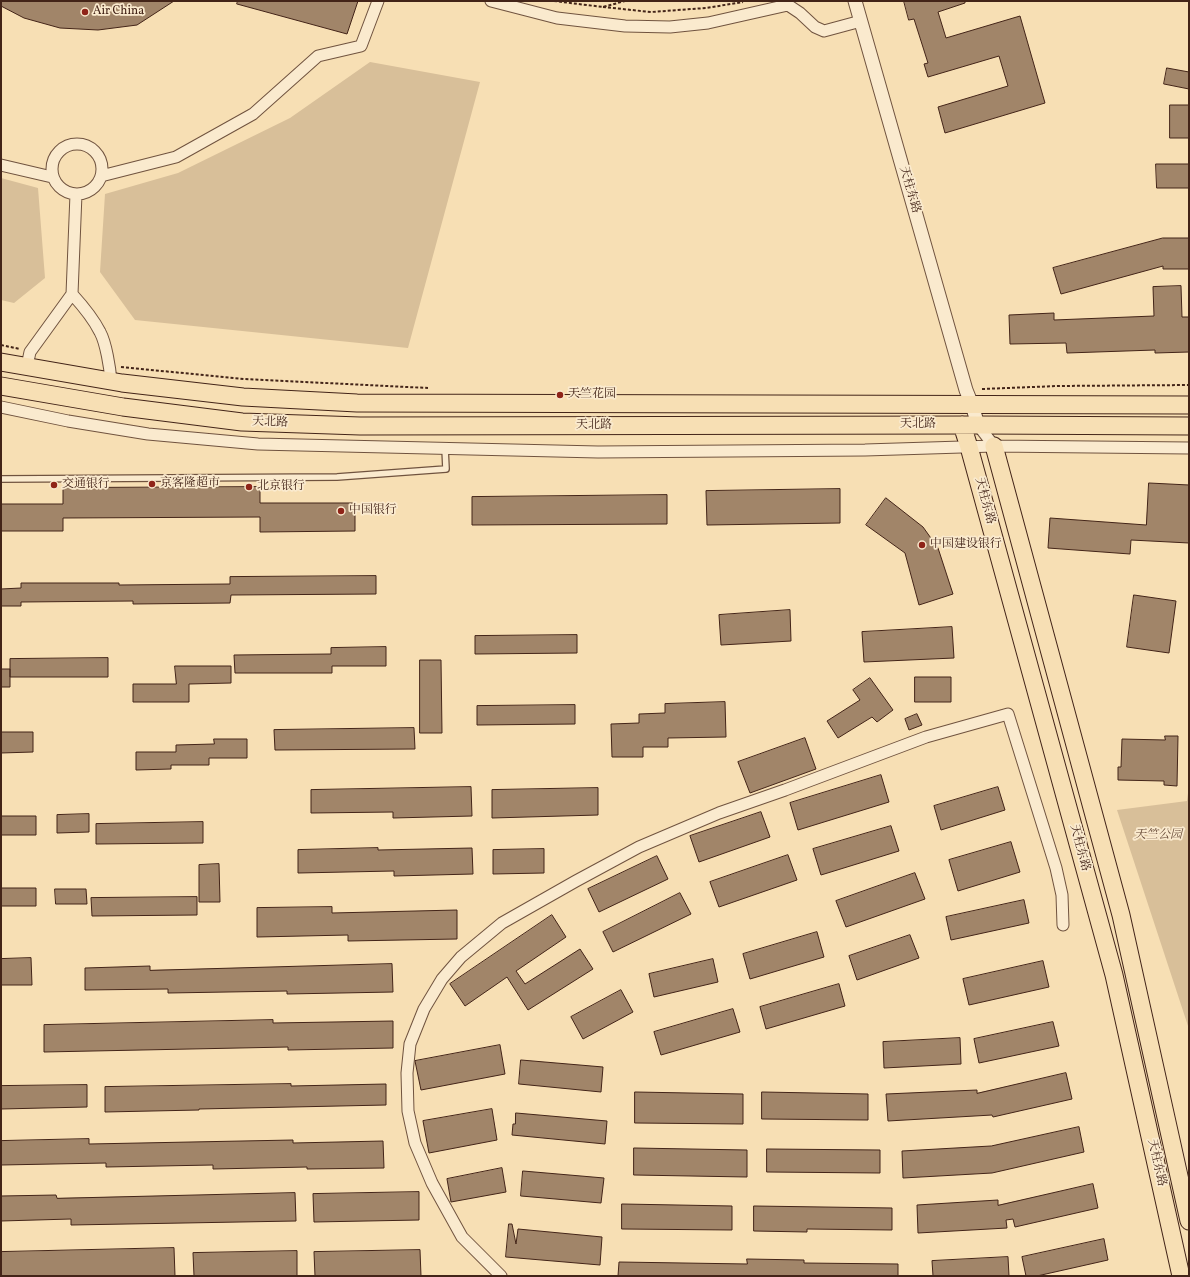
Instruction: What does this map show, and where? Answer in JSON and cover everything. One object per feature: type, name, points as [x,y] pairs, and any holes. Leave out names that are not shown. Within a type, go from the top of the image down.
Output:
[{"type":"main road","name":"天北路","points":[[1,362],[28,359],[243,397],[357,403],[969,397],[1189,405]]},
{"type":"main road","name":"天北路","points":[[1,386],[123,407],[242,422],[360,426],[1189,426]]},
{"type":"main road","name":"天柱东路","points":[[970,425],[969,447],[1114,974],[1181,1276]]},
{"type":"main road","name":"天柱东路","points":[[994,446],[1121,915],[1189,1222]]},
{"type":"street","points":[[101,176],[176,157],[253,114],[318,56],[361,46],[378,1]]},
{"type":"street","points":[[491,1],[557,18],[624,26],[670,27],[708,23],[788,6],[800,13],[815,27],[824,30],[861,21]]},
{"type":"street","name":"天柱东路","points":[[855,1],[969,397],[970,425]]},
{"type":"street","points":[[79,143],[92,148],[100,157],[102,165],[101,176],[99,182],[85,193],[76,194],[63,190],[52,177],[51,168],[54,157],[62,148],[70,144],[79,143]]},
{"type":"street","points":[[1,165],[52,177]]},
{"type":"street","points":[[28,359],[72,294],[76,194]]},
{"type":"street","points":[[72,294],[82,305],[101,332],[111,374]]},
{"type":"street","points":[[1,407],[68,421],[148,434],[258,444],[598,452],[865,450],[994,446],[1189,448]]},
{"type":"street","points":[[970,425],[994,446]]},
{"type":"street","points":[[501,1276],[462,1238],[432,1183],[415,1143],[408,1111],[407,1073],[410,1044],[424,1009],[442,979],[462,957],[502,923],[639,847],[719,812],[785,790],[926,737],[1008,714],[1056,868],[1062,895],[1063,925]]},
{"type":"lane","points":[[1,480],[337,477],[446,469],[445,448]]},
{"type":"path","points":[[554,1],[603,8],[651,12],[706,8],[744,2]]},
{"type":"path","points":[[603,8],[625,1]]},
{"type":"path","points":[[1,344],[28,359]]},
{"type":"path","points":[[111,374],[430,388]]},
{"type":"path","points":[[969,397],[1058,386],[1189,385]]},
{"type":"green space","points":[[370,62],[480,82],[408,348],[135,320],[100,272],[105,194],[178,173],[290,118]]},
{"type":"green space","points":[[1,178],[38,188],[45,278],[14,303],[1,300]]},
{"type":"green space","name":"天竺公园","points":[[1189,785],[1189,1029],[1117,810],[1187,801]]},
{"type":"building","name":"Air China","points":[[1,1],[174,1],[137,25],[98,30],[60,28],[24,18],[1,6]]},
{"type":"building","points":[[238,1],[358,1],[347,34],[237,4]]},
{"type":"building","points":[[904,1],[965,1],[965,3],[938,12],[946,38],[1020,16],[1045,103],[945,133],[938,107],[1008,86],[999,56],[928,77],[924,64],[928,63],[914,19],[909,20]]},
{"type":"building","points":[[1167,68],[1189,72],[1189,89],[1164,84]]},
{"type":"building","points":[[1170,105],[1189,105],[1189,138],[1170,138]]},
{"type":"building","points":[[1156,164],[1189,164],[1189,188],[1157,188]]},
{"type":"building","points":[[1163,238],[1189,238],[1189,269],[1163,269],[1163,266],[1061,294],[1053,268]]},
{"type":"building","points":[[1181,286],[1182,317],[1189,317],[1189,352],[1155,353],[1155,350],[1067,353],[1066,343],[1010,344],[1009,315],[1054,313],[1054,320],[1154,316],[1153,287]]},
{"type":"building","points":[[1149,483],[1189,485],[1189,543],[1131,540],[1130,554],[1048,548],[1050,518],[1146,525]]},
{"type":"building","points":[[260,487],[260,503],[355,503],[355,531],[260,532],[260,517],[63,518],[63,531],[1,531],[1,504],[63,504],[63,488]]},
{"type":"building","points":[[840,489],[840,523],[707,525],[706,491]]},
{"type":"building","points":[[667,495],[667,524],[472,525],[472,497]]},
{"type":"building","points":[[886,498],[923,527],[938,548],[953,594],[919,605],[905,553],[866,525]]},
{"type":"building","points":[[376,576],[376,594],[231,595],[230,603],[133,604],[133,601],[21,602],[21,606],[1,606],[1,589],[21,588],[21,583],[119,583],[119,585],[230,584],[230,577]]},
{"type":"building","points":[[1134,595],[1176,601],[1169,653],[1127,647]]},
{"type":"building","points":[[790,610],[791,641],[721,645],[719,615]]},
{"type":"building","points":[[952,627],[954,658],[864,662],[862,632]]},
{"type":"building","points":[[577,635],[577,653],[475,654],[475,636]]},
{"type":"building","points":[[386,647],[386,666],[332,666],[332,673],[235,673],[234,655],[331,654],[331,648]]},
{"type":"building","points":[[108,658],[108,677],[10,677],[10,659]]},
{"type":"building","points":[[420,660],[441,660],[442,733],[420,733]]},
{"type":"building","points":[[175,666],[231,666],[231,683],[189,684],[189,702],[133,702],[133,684],[176,684]]},
{"type":"building","points":[[1,669],[10,669],[10,687],[1,687]]},
{"type":"building","points":[[915,677],[951,677],[951,702],[915,702]]},
{"type":"building","points":[[870,678],[893,710],[877,722],[872,717],[838,738],[827,721],[860,700],[853,690]]},
{"type":"building","points":[[725,702],[726,737],[668,738],[668,747],[643,747],[643,757],[612,757],[611,724],[639,723],[639,714],[665,713],[665,704]]},
{"type":"building","points":[[575,705],[575,724],[477,725],[477,706]]},
{"type":"building","points":[[917,714],[922,725],[909,730],[905,719]]},
{"type":"building","points":[[414,728],[415,749],[275,750],[274,730]]},
{"type":"building","points":[[1,732],[33,732],[33,752],[1,753]]},
{"type":"building","points":[[1165,736],[1178,736],[1177,786],[1164,785],[1164,781],[1118,780],[1118,767],[1121,767],[1122,739],[1165,740]]},
{"type":"building","points":[[805,738],[816,769],[750,793],[738,762]]},
{"type":"building","points":[[214,739],[247,739],[247,758],[209,758],[209,765],[171,765],[171,769],[136,770],[136,752],[176,752],[176,745],[214,744]]},
{"type":"building","points":[[881,775],[889,802],[798,830],[790,803]]},
{"type":"building","points":[[471,787],[472,816],[393,818],[393,812],[311,813],[311,790]]},
{"type":"building","points":[[998,787],[1005,810],[941,830],[934,806]]},
{"type":"building","points":[[598,788],[598,815],[492,818],[492,790]]},
{"type":"building","points":[[761,812],[770,837],[699,862],[690,836]]},
{"type":"building","points":[[89,814],[89,832],[57,833],[57,815]]},
{"type":"building","points":[[1,816],[36,816],[36,835],[1,835]]},
{"type":"building","points":[[203,822],[203,843],[96,844],[96,824]]},
{"type":"building","points":[[891,826],[899,851],[821,875],[813,849]]},
{"type":"building","points":[[1011,842],[1020,872],[958,891],[949,860]]},
{"type":"building","points":[[378,848],[378,850],[472,848],[473,874],[394,876],[394,871],[298,873],[298,850]]},
{"type":"building","points":[[544,849],[544,873],[493,874],[493,850]]},
{"type":"building","points":[[788,855],[797,880],[719,907],[710,882]]},
{"type":"building","points":[[657,856],[668,879],[599,912],[588,889]]},
{"type":"building","points":[[219,864],[220,902],[199,902],[199,865]]},
{"type":"building","points":[[915,873],[925,899],[846,927],[836,901]]},
{"type":"building","points":[[1,888],[36,888],[36,906],[1,906]]},
{"type":"building","points":[[55,889],[86,889],[87,904],[56,904]]},
{"type":"building","points":[[680,893],[691,914],[613,952],[603,932]]},
{"type":"building","points":[[197,897],[197,915],[92,916],[91,898]]},
{"type":"building","points":[[1024,900],[1029,923],[951,940],[946,917]]},
{"type":"building","points":[[332,907],[332,913],[457,910],[457,939],[348,941],[348,935],[257,937],[257,908]]},
{"type":"building","points":[[552,915],[566,937],[516,971],[525,984],[580,949],[593,969],[528,1010],[507,977],[465,1006],[450,984]]},
{"type":"building","points":[[817,932],[824,957],[750,979],[743,954]]},
{"type":"building","points":[[910,935],[919,958],[857,980],[849,956]]},
{"type":"building","points":[[31,958],[32,985],[1,985],[1,959]]},
{"type":"building","points":[[713,959],[718,982],[654,997],[649,974]]},
{"type":"building","points":[[1043,961],[1049,987],[969,1005],[963,979]]},
{"type":"building","points":[[392,964],[393,992],[287,994],[287,991],[168,993],[168,989],[85,990],[85,968],[150,966],[150,970]]},
{"type":"building","points":[[839,984],[845,1006],[766,1029],[760,1007]]},
{"type":"building","points":[[621,990],[633,1012],[583,1039],[571,1017]]},
{"type":"building","points":[[733,1009],[740,1032],[661,1055],[654,1032]]},
{"type":"building","points":[[273,1020],[273,1023],[393,1021],[393,1048],[288,1050],[288,1047],[44,1052],[44,1025]]},
{"type":"building","points":[[1053,1022],[1059,1046],[979,1063],[974,1039]]},
{"type":"building","points":[[960,1038],[961,1064],[884,1068],[883,1042]]},
{"type":"building","points":[[500,1045],[505,1074],[421,1090],[415,1061]]},
{"type":"building","points":[[521,1060],[603,1067],[601,1092],[519,1084]]},
{"type":"building","points":[[1066,1073],[1072,1099],[993,1117],[992,1115],[888,1121],[886,1094],[977,1090],[977,1093]]},
{"type":"building","points":[[291,1084],[291,1086],[386,1084],[386,1105],[105,1112],[105,1087]]},
{"type":"building","points":[[87,1085],[87,1107],[1,1109],[1,1086]]},
{"type":"building","points":[[635,1092],[743,1094],[743,1124],[635,1123]]},
{"type":"building","points":[[762,1092],[868,1094],[868,1120],[762,1119]]},
{"type":"building","points":[[492,1109],[497,1140],[429,1153],[423,1121]]},
{"type":"building","points":[[516,1113],[607,1121],[605,1144],[512,1135]]},
{"type":"building","points":[[1079,1127],[1084,1152],[992,1173],[903,1178],[902,1151],[991,1146]]},
{"type":"building","points":[[89,1139],[89,1144],[293,1140],[293,1143],[383,1141],[384,1168],[307,1169],[307,1167],[213,1169],[213,1165],[106,1167],[106,1163],[1,1165],[1,1141]]},
{"type":"building","points":[[634,1148],[747,1150],[747,1177],[634,1175]]},
{"type":"building","points":[[767,1149],[880,1150],[880,1173],[767,1172]]},
{"type":"building","points":[[502,1168],[506,1192],[451,1202],[447,1179]]},
{"type":"building","points":[[523,1171],[604,1178],[601,1203],[521,1196]]},
{"type":"building","points":[[1093,1184],[1098,1208],[1015,1227],[1013,1219],[1006,1220],[1007,1228],[918,1233],[917,1205],[998,1200],[998,1205]]},
{"type":"building","points":[[419,1192],[419,1220],[314,1222],[313,1194]]},
{"type":"building","points":[[295,1193],[296,1221],[71,1225],[71,1219],[1,1221],[1,1196],[56,1195],[57,1198]]},
{"type":"building","points":[[622,1204],[732,1206],[732,1230],[622,1229]]},
{"type":"building","points":[[754,1206],[892,1208],[892,1230],[807,1229],[807,1232],[754,1231]]},
{"type":"building","points":[[509,1224],[512,1224],[516,1244],[518,1229],[602,1237],[600,1265],[506,1257]]},
{"type":"building","points":[[1104,1239],[1108,1260],[1037,1276],[1026,1276],[1022,1257]]},
{"type":"building","points":[[174,1248],[175,1276],[1,1276],[1,1252]]},
{"type":"building","points":[[420,1250],[421,1276],[315,1276],[314,1252]]},
{"type":"building","points":[[297,1251],[297,1276],[194,1276],[193,1253]]},
{"type":"building","points":[[1008,1257],[1009,1276],[933,1276],[932,1261]]},
{"type":"building","points":[[747,1259],[804,1260],[804,1263],[898,1264],[898,1276],[618,1276],[619,1262],[747,1264]]},
{"type":"place","name":"Air China","points":[[85,12]]},
{"type":"place","name":"天竺花园","points":[[560,395]]},
{"type":"place","name":"京客隆超市","points":[[152,484]]},
{"type":"place","name":"交通银行","points":[[54,485]]},
{"type":"place","name":"北京银行","points":[[249,487]]},
{"type":"place","name":"中国银行","points":[[341,511]]},
{"type":"place","name":"中国建设银行","points":[[922,545]]}]
